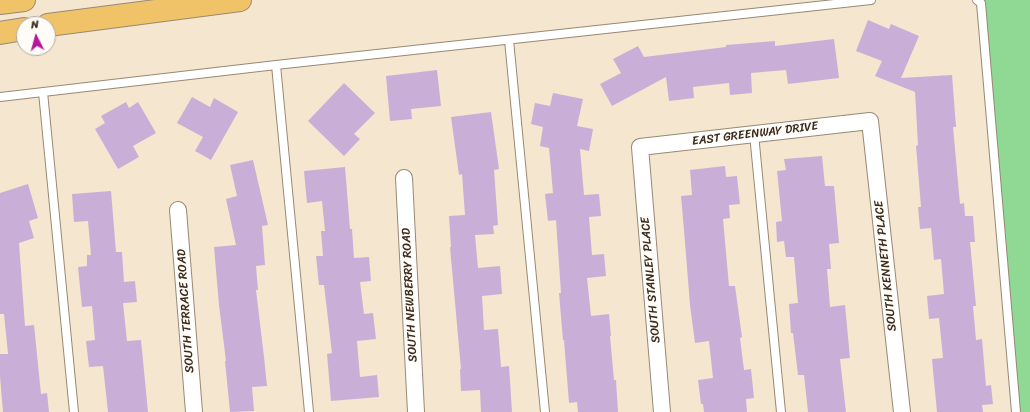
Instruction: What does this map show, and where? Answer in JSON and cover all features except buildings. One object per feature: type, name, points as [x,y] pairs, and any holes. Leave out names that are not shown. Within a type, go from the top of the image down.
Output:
[{"type":"highway","points":[[0,3],[24,0]]},
{"type":"highway","points":[[56,24],[240,0]]},
{"type":"highway","points":[[0,32],[16,30]]},
{"type":"street","name":"EAST GREENWAY DRIVE","points":[[640,147],[870,121]]},
{"type":"street","name":"SOUTH KENNETH PLACE","points":[[870,121],[902,412]]},
{"type":"street","name":"SOUTH STANLEY PLACE","points":[[640,147],[662,412]]},
{"type":"street","name":"SOUTH NEWBERRY ROAD","points":[[404,178],[416,412]]},
{"type":"street","name":"SOUTH TERRACE ROAD","points":[[178,210],[194,412]]},
{"type":"lane","points":[[0,97],[276,65],[871,0]]},
{"type":"lane","points":[[977,0],[981,3],[1016,412]]},
{"type":"lane","points":[[509,40],[545,412]]},
{"type":"lane","points":[[276,65],[309,412]]},
{"type":"lane","points":[[42,92],[74,412]]},
{"type":"lane","points":[[754,134],[781,412]]},
{"type":"green space","points":[[977,0],[1030,0],[1030,412],[1016,412]]}]
